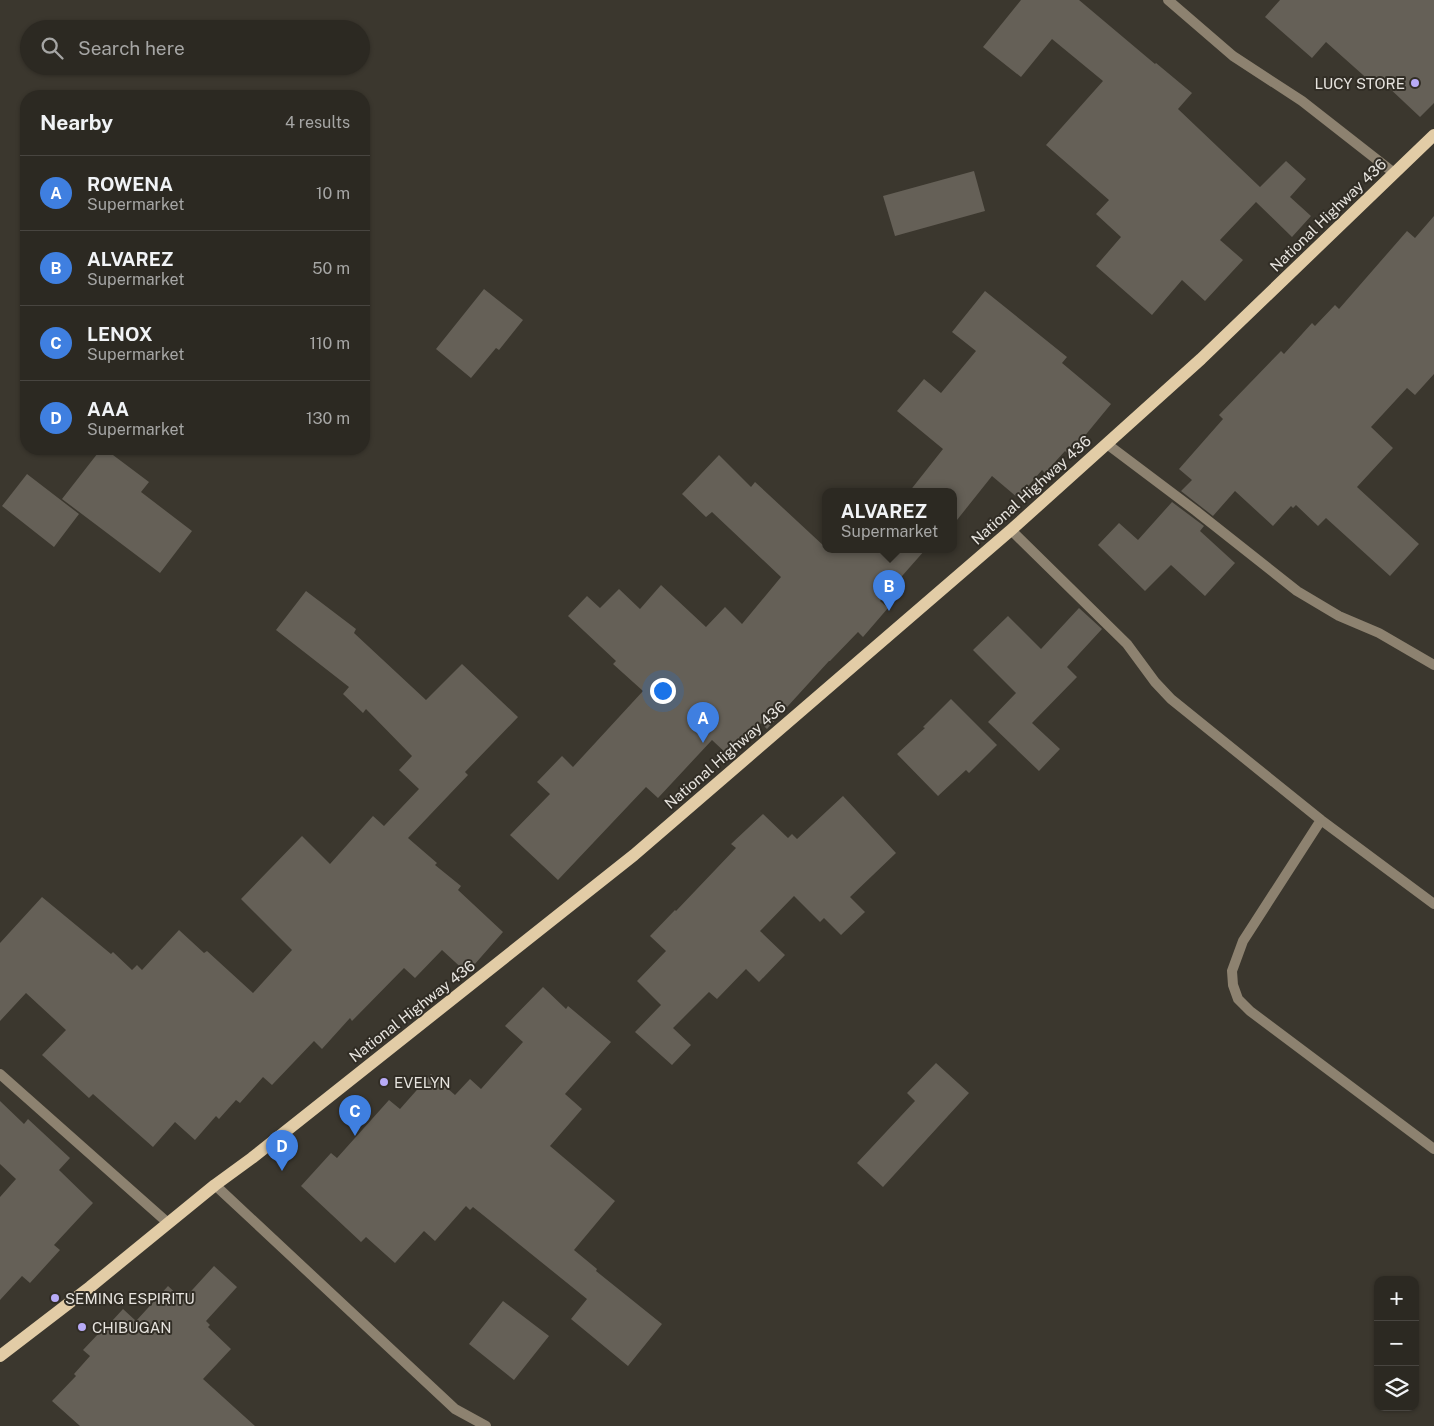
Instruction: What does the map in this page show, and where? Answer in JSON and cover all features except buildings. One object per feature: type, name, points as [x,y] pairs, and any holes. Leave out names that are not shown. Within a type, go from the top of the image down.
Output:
[{"type":"main road","name":"National Highway 436","points":[[0,1356],[634,854],[1011,530],[1107,444],[1201,359],[1434,135]]},
{"type":"street","points":[[1168,0],[1232,56],[1302,101],[1394,173]]},
{"type":"street","points":[[1107,444],[1297,590],[1340,616],[1379,633],[1434,665]]},
{"type":"street","points":[[1011,530],[1127,644],[1155,682],[1171,699],[1320,820],[1434,904]]},
{"type":"street","points":[[1320,820],[1243,941],[1232,971],[1233,985],[1238,999],[1250,1010],[1434,1150]]},
{"type":"street","points":[[0,1074],[168,1223]]},
{"type":"street","points":[[215,1185],[455,1409],[486,1426]]},
{"type":"place","name":"LUCY STORE","points":[[1415,83]]},
{"type":"place","name":"ALVAREZ","points":[[889,611]]},
{"type":"place","name":"ROWENA","points":[[703,743]]},
{"type":"place","name":"EVELYN","points":[[384,1082]]},
{"type":"place","name":"LENOX","points":[[355,1136]]},
{"type":"place","name":"AAA","points":[[282,1171]]},
{"type":"place","name":"SEMING ESPIRITU","points":[[55,1298]]},
{"type":"place","name":"CHIBUGAN","points":[[82,1327]]}]
